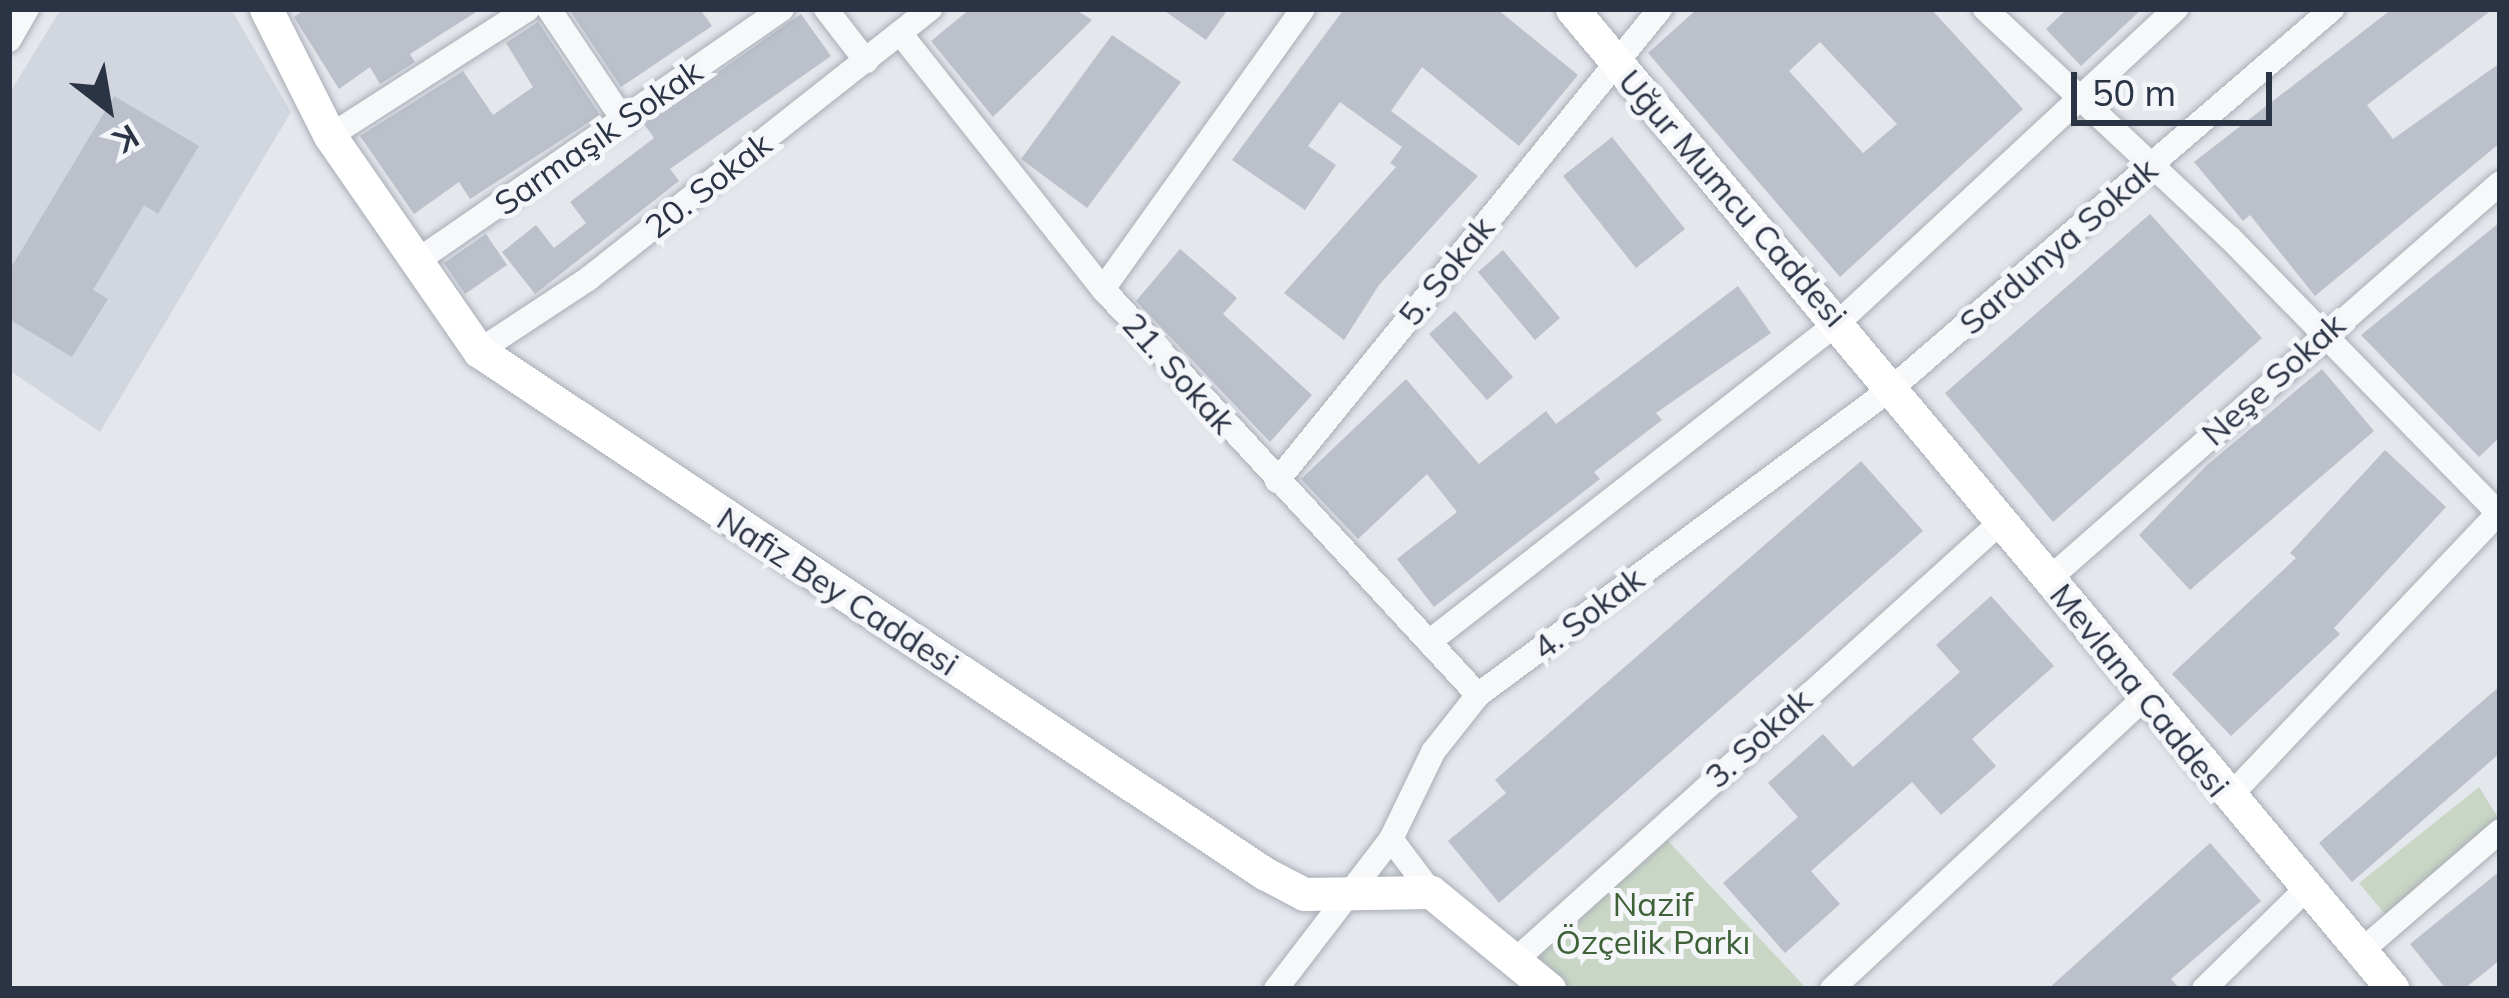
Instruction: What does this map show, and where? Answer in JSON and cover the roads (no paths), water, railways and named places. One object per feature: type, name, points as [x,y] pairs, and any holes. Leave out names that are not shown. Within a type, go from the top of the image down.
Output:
[{"type":"street","points":[[9,40],[27,9]]},
{"type":"street","points":[[330,136],[528,9]]},
{"type":"street","points":[[549,9],[624,121]]},
{"type":"street","name":"Sarmaşık Sokak","points":[[414,263],[782,9]]},
{"type":"street","points":[[826,9],[866,61]]},
{"type":"street","name":"20. Sokak","points":[[479,351],[588,279],[930,9]]},
{"type":"street","points":[[1103,290],[1303,9]]},
{"type":"street","name":"Uğur Mumcu Caddesi","points":[[1572,9],[1892,388]]},
{"type":"street","name":"5. Sokak","points":[[1276,481],[1660,9]]},
{"type":"street","points":[[1429,642],[1840,322],[2176,9]]},
{"type":"street","name":"Sardunya Sokak","points":[[1892,388],[2332,9]]},
{"type":"street","name":"Nafiz Bey Caddesi","points":[[273,12],[330,136],[479,351],[1264,873],[1304,894],[1431,892]]},
{"type":"street","points":[[2001,14],[2078,98],[2324,333],[2498,514],[2228,798]]},
{"type":"street","name":"21. Sokak","points":[[900,34],[1103,290],[1478,695]]},
{"type":"street","name":"Neşe Sokak","points":[[2049,579],[2500,183]]},
{"type":"street","name":"Mevlana Caddesi","points":[[1892,388],[2304,891],[2392,989]]},
{"type":"street","name":"4. Sokak","points":[[1276,989],[1343,894],[1391,839],[1433,752],[1478,695],[1892,388]]},
{"type":"street","name":"3. Sokak","points":[[1519,957],[2001,522]]},
{"type":"street","points":[[1832,989],[2144,698]]},
{"type":"street","points":[[2360,952],[2500,831]]},
{"type":"street","points":[[1391,839],[1431,892],[1519,957],[1549,989]]},
{"type":"street","points":[[2204,989],[2304,891]]},
{"type":"park label","name":"Nazif Özçelik Parkı","points":[[1653,923]]}]
